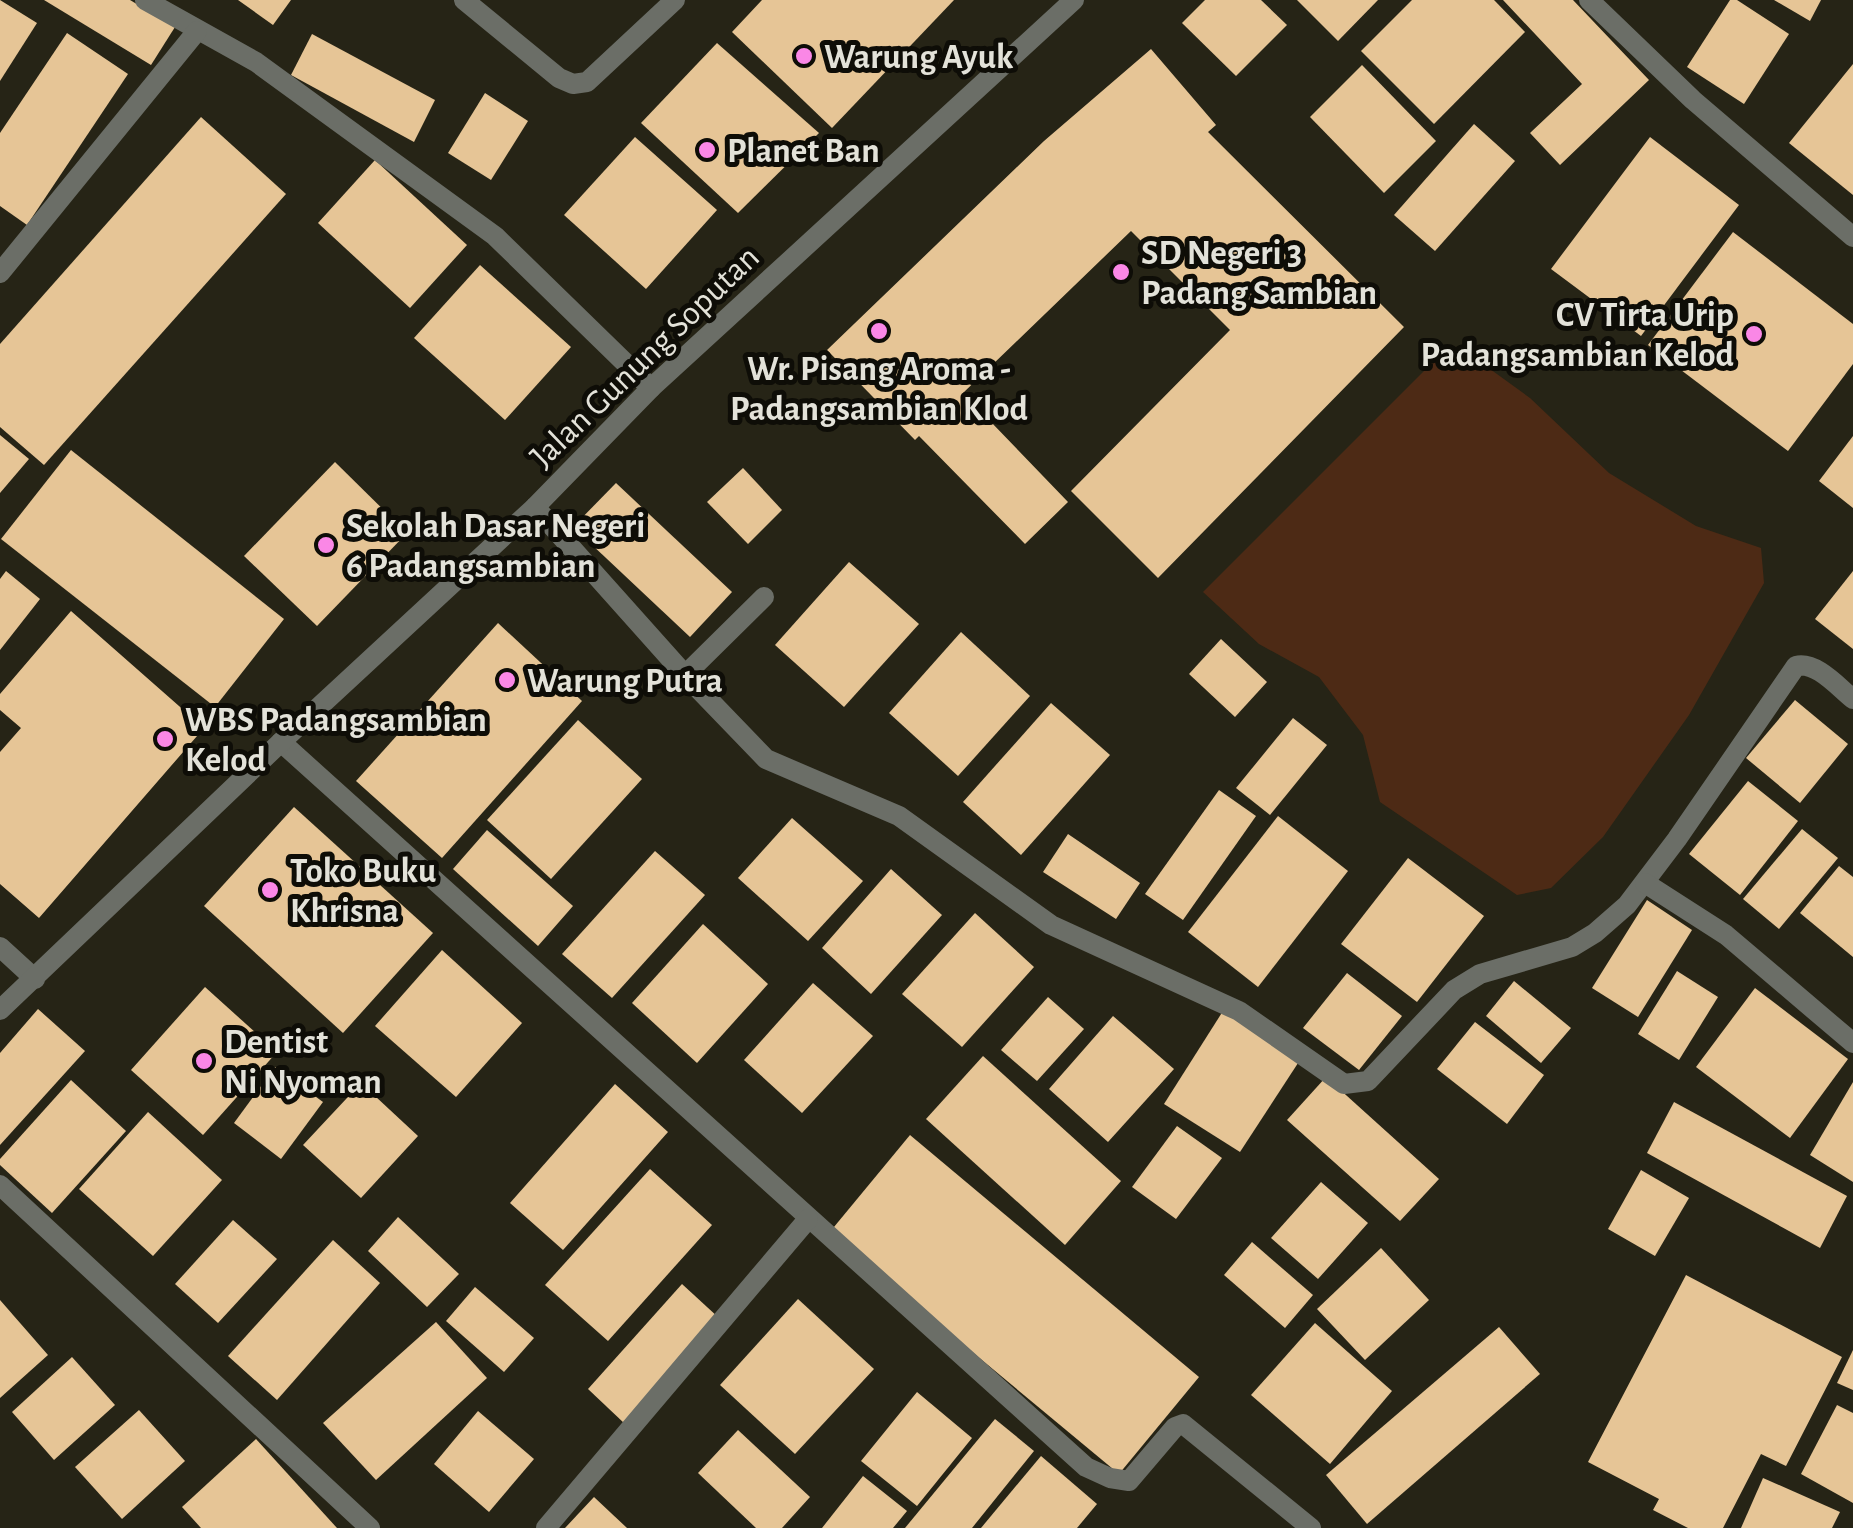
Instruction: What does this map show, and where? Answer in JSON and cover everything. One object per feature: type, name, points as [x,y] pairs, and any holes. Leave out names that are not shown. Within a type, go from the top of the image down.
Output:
[{"type":"street","points":[[145,0],[256,62],[495,236],[651,388]]},
{"type":"street","points":[[464,0],[559,78],[572,84],[587,82],[675,0]]},
{"type":"street","name":"Jalan Gunung Soputan","points":[[0,1010],[281,742],[535,508],[651,388],[1074,0]]},
{"type":"street","points":[[1589,0],[1693,100],[1853,237]]},
{"type":"street","points":[[0,273],[197,31]]},
{"type":"street","points":[[535,508],[766,759],[899,816],[1051,925],[1239,1011],[1344,1084],[1368,1081],[1454,990],[1480,974],[1572,947],[1616,914],[1645,883],[1796,666],[1813,668],[1853,699]]},
{"type":"street","points":[[685,675],[764,597]]},
{"type":"street","points":[[281,742],[1086,1467],[1110,1478],[1129,1481],[1176,1427],[1183,1424],[1311,1528]]},
{"type":"street","points":[[1645,883],[1726,936],[1853,1043]]},
{"type":"street","points":[[0,947],[35,979]]},
{"type":"street","points":[[0,1185],[370,1528]]},
{"type":"street","points":[[546,1528],[808,1220]]},
{"type":"shaded area","points":[[1439,356],[1472,356],[1530,398],[1609,473],[1696,526],[1761,548],[1764,583],[1689,715],[1603,837],[1551,888],[1517,895],[1380,802],[1363,735],[1319,677],[1259,644],[1203,592]]},
{"type":"building","points":[[0,0],[37,23],[0,81]]},
{"type":"building","points":[[44,0],[130,0],[175,27],[151,65]]},
{"type":"building","points":[[238,0],[291,0],[273,25]]},
{"type":"building","points":[[762,0],[954,0],[832,128],[732,32]]},
{"type":"building","points":[[1205,0],[1261,0],[1287,25],[1236,76],[1182,23]]},
{"type":"building","points":[[1297,0],[1378,0],[1338,41]]},
{"type":"building","points":[[1412,0],[1494,0],[1525,32],[1434,124],[1361,51]]},
{"type":"building","points":[[1503,0],[1573,0],[1649,80],[1560,165],[1530,133],[1582,84]]},
{"type":"building","points":[[1730,0],[1737,0],[1789,34],[1744,104],[1687,67]]},
{"type":"building","points":[[1774,0],[1821,0],[1810,21]]},
{"type":"building","points":[[67,33],[128,74],[27,225],[0,206],[0,133]]},
{"type":"building","points":[[312,34],[435,100],[414,142],[291,75]]},
{"type":"building","points":[[717,43],[819,133],[738,213],[641,123]]},
{"type":"building","name":"SD Negeri 3 Padang Sambian","points":[[1151,49],[1216,125],[1208,132],[1404,327],[1158,578],[1071,491],[1230,330],[1131,231],[963,393],[1068,502],[1025,544],[827,350],[1044,141]]},
{"type":"building","points":[[1853,64],[1853,195],[1789,143]]},
{"type":"building","points":[[1362,65],[1436,141],[1384,193],[1310,117]]},
{"type":"building","points":[[485,93],[528,121],[491,180],[448,153]]},
{"type":"building","points":[[201,117],[286,194],[44,465],[0,427],[0,344]]},
{"type":"building","points":[[1474,124],[1515,161],[1435,251],[1394,215]]},
{"type":"building","points":[[635,137],[717,210],[646,289],[564,215]]},
{"type":"building","points":[[1650,137],[1739,205],[1641,336],[1551,269]]},
{"type":"building","points":[[375,160],[467,245],[410,308],[318,223]]},
{"type":"building","name":"CV Tirta Urip Padangsambian Kelod","points":[[1733,232],[1853,324],[1853,364],[1788,451],[1648,345]]},
{"type":"building","points":[[480,265],[571,347],[505,420],[414,338]]},
{"type":"building","points":[[0,435],[29,459],[0,493]]},
{"type":"building","points":[[1853,436],[1853,508],[1819,481]]},
{"type":"building","points":[[71,450],[284,619],[215,707],[1,539]]},
{"type":"building","name":"Sekolah Dasar Negeri 6 Padangsambian","points":[[335,462],[407,533],[317,626],[244,556]]},
{"type":"building","points":[[743,468],[782,510],[748,544],[707,502]]},
{"type":"building","points":[[616,483],[732,592],[690,637],[573,527]]},
{"type":"building","points":[[849,562],[919,624],[844,707],[775,645]]},
{"type":"building","points":[[6,571],[40,599],[0,650],[0,579]]},
{"type":"building","points":[[1853,571],[1853,649],[1815,619]]},
{"type":"building","points":[[71,611],[204,728],[39,918],[0,884],[0,752],[21,728],[0,710],[0,694]]},
{"type":"building","points":[[498,623],[582,701],[442,858],[356,781]]},
{"type":"building","points":[[961,632],[1030,696],[958,776],[889,713]]},
{"type":"building","points":[[1221,639],[1267,682],[1235,717],[1189,674]]},
{"type":"building","points":[[1795,700],[1848,744],[1800,803],[1746,758]]},
{"type":"building","points":[[1051,703],[1110,755],[1021,855],[963,802]]},
{"type":"building","points":[[1293,718],[1327,745],[1270,815],[1236,788]]},
{"type":"building","points":[[578,720],[642,779],[551,879],[487,820]]},
{"type":"building","points":[[1748,781],[1798,821],[1740,895],[1689,854]]},
{"type":"building","points":[[1219,790],[1256,816],[1183,920],[1145,894]]},
{"type":"building","points":[[294,807],[433,933],[343,1033],[204,906]]},
{"type":"building","points":[[1278,816],[1348,871],[1258,987],[1188,932]]},
{"type":"building","points":[[792,818],[863,881],[808,941],[738,878]]},
{"type":"building","points":[[1802,829],[1838,858],[1779,929],[1743,899]]},
{"type":"building","points":[[487,830],[573,906],[538,946],[453,869]]},
{"type":"building","points":[[1068,834],[1140,883],[1116,919],[1043,872]]},
{"type":"building","points":[[655,851],[705,895],[612,998],[562,954]]},
{"type":"building","points":[[1408,858],[1484,916],[1417,1002],[1341,944]]},
{"type":"building","points":[[1839,866],[1853,877],[1853,957],[1800,913]]},
{"type":"building","points":[[891,869],[942,915],[871,994],[822,948]]},
{"type":"building","points":[[1647,900],[1692,930],[1638,1017],[1592,988]]},
{"type":"building","points":[[975,913],[1034,967],[962,1047],[902,994]]},
{"type":"building","points":[[703,924],[768,984],[697,1063],[632,1003]]},
{"type":"building","points":[[442,950],[522,1023],[456,1097],[375,1026]]},
{"type":"building","points":[[1677,971],[1718,997],[1679,1060],[1638,1034]]},
{"type":"building","points":[[1347,973],[1402,1016],[1359,1070],[1303,1028]]},
{"type":"building","points":[[1514,981],[1571,1028],[1541,1063],[1486,1016]]},
{"type":"building","points":[[813,983],[873,1036],[802,1113],[744,1060]]},
{"type":"building","name":"Dentist Ni Nyoman","points":[[205,987],[277,1052],[203,1135],[131,1070]]},
{"type":"building","points":[[1755,988],[1848,1059],[1790,1138],[1696,1067]]},
{"type":"building","points":[[1048,997],[1084,1029],[1037,1081],[1001,1050]]},
{"type":"building","points":[[38,1009],[85,1051],[0,1145],[0,1053]]},
{"type":"building","points":[[1223,1011],[1300,1060],[1240,1152],[1164,1104]]},
{"type":"building","points":[[1113,1016],[1174,1069],[1108,1142],[1049,1089]]},
{"type":"building","points":[[1475,1022],[1544,1075],[1507,1124],[1437,1069]]},
{"type":"building","points":[[983,1056],[1121,1181],[1065,1245],[926,1119]]},
{"type":"building","points":[[275,1067],[323,1102],[281,1159],[234,1123]]},
{"type":"building","points":[[1326,1077],[1439,1179],[1400,1221],[1287,1120]]},
{"type":"building","points":[[71,1080],[126,1131],[52,1213],[0,1165],[0,1159]]},
{"type":"building","points":[[1853,1082],[1853,1182],[1810,1155]]},
{"type":"building","points":[[361,1083],[418,1136],[361,1198],[303,1145]]},
{"type":"building","points":[[615,1084],[668,1132],[563,1250],[510,1203]]},
{"type":"building","points":[[1674,1102],[1847,1196],[1820,1248],[1647,1153]]},
{"type":"building","points":[[148,1112],[222,1180],[153,1256],[79,1189]]},
{"type":"building","points":[[1177,1126],[1222,1158],[1176,1219],[1132,1187]]},
{"type":"building","points":[[910,1135],[1199,1377],[1119,1474],[829,1233]]},
{"type":"building","points":[[650,1169],[712,1225],[608,1341],[545,1285]]},
{"type":"building","points":[[1641,1170],[1689,1198],[1655,1256],[1608,1229]]},
{"type":"building","points":[[1321,1182],[1368,1223],[1318,1279],[1271,1238]]},
{"type":"building","points":[[398,1217],[459,1274],[427,1307],[368,1251]]},
{"type":"building","points":[[233,1220],[277,1259],[218,1323],[175,1284]]},
{"type":"building","points":[[333,1240],[380,1283],[277,1400],[228,1356]]},
{"type":"building","points":[[1252,1242],[1313,1295],[1285,1328],[1224,1275]]},
{"type":"building","points":[[1381,1248],[1429,1300],[1365,1360],[1317,1309]]},
{"type":"building","points":[[1686,1275],[1842,1357],[1786,1466],[1761,1454],[1723,1528],[1688,1528],[1653,1510],[1659,1499],[1588,1462]]},
{"type":"building","points":[[682,1284],[719,1318],[625,1424],[588,1389]]},
{"type":"building","points":[[475,1287],[534,1338],[504,1372],[446,1321]]},
{"type":"building","points":[[798,1299],[874,1369],[795,1454],[720,1385]]},
{"type":"building","points":[[0,1300],[48,1355],[0,1398]]},
{"type":"building","points":[[436,1322],[487,1378],[376,1480],[323,1423]]},
{"type":"building","points":[[1315,1323],[1392,1391],[1330,1464],[1251,1395]]},
{"type":"building","points":[[1499,1327],[1540,1374],[1367,1524],[1326,1475]]},
{"type":"building","points":[[1853,1350],[1853,1390],[1837,1383]]},
{"type":"building","points":[[72,1357],[115,1405],[54,1460],[12,1412]]},
{"type":"building","points":[[917,1392],[972,1438],[917,1506],[861,1461]]},
{"type":"building","points":[[1837,1405],[1853,1413],[1853,1503],[1801,1474]]},
{"type":"building","points":[[139,1410],[185,1461],[122,1519],[75,1467]]},
{"type":"building","points":[[478,1411],[534,1459],[489,1512],[434,1464]]},
{"type":"building","points":[[995,1419],[1034,1451],[972,1528],[905,1528]]},
{"type":"building","points":[[738,1430],[810,1497],[782,1528],[756,1528],[698,1473]]},
{"type":"building","points":[[256,1439],[337,1528],[201,1528],[182,1507]]},
{"type":"building","points":[[1041,1456],[1097,1504],[1077,1528],[981,1528]]},
{"type":"building","points":[[863,1476],[907,1511],[893,1528],[822,1528]]},
{"type":"building","points":[[1763,1478],[1840,1512],[1832,1528],[1741,1528]]},
{"type":"building","points":[[594,1497],[627,1528],[565,1528]]},
{"type":"place","name":"Warung Ayuk","points":[[804,56]]},
{"type":"place","name":"Planet Ban","points":[[707,150]]},
{"type":"place","name":"SD Negeri 3 Padang Sambian","points":[[1121,272]]},
{"type":"place","name":"Wr. Pisang Aroma - Padangsambian Klod","points":[[879,331]]},
{"type":"place","name":"CV Tirta Urip Padangsambian Kelod","points":[[1754,334]]},
{"type":"place","name":"Sekolah Dasar Negeri 6 Padangsambian","points":[[326,545]]},
{"type":"place","name":"Warung Putra","points":[[507,680]]},
{"type":"place","name":"WBS Padangsambian Kelod","points":[[165,739]]},
{"type":"place","name":"Toko Buku Khrisna","points":[[270,890]]},
{"type":"place","name":"Dentist Ni Nyoman","points":[[204,1061]]}]
